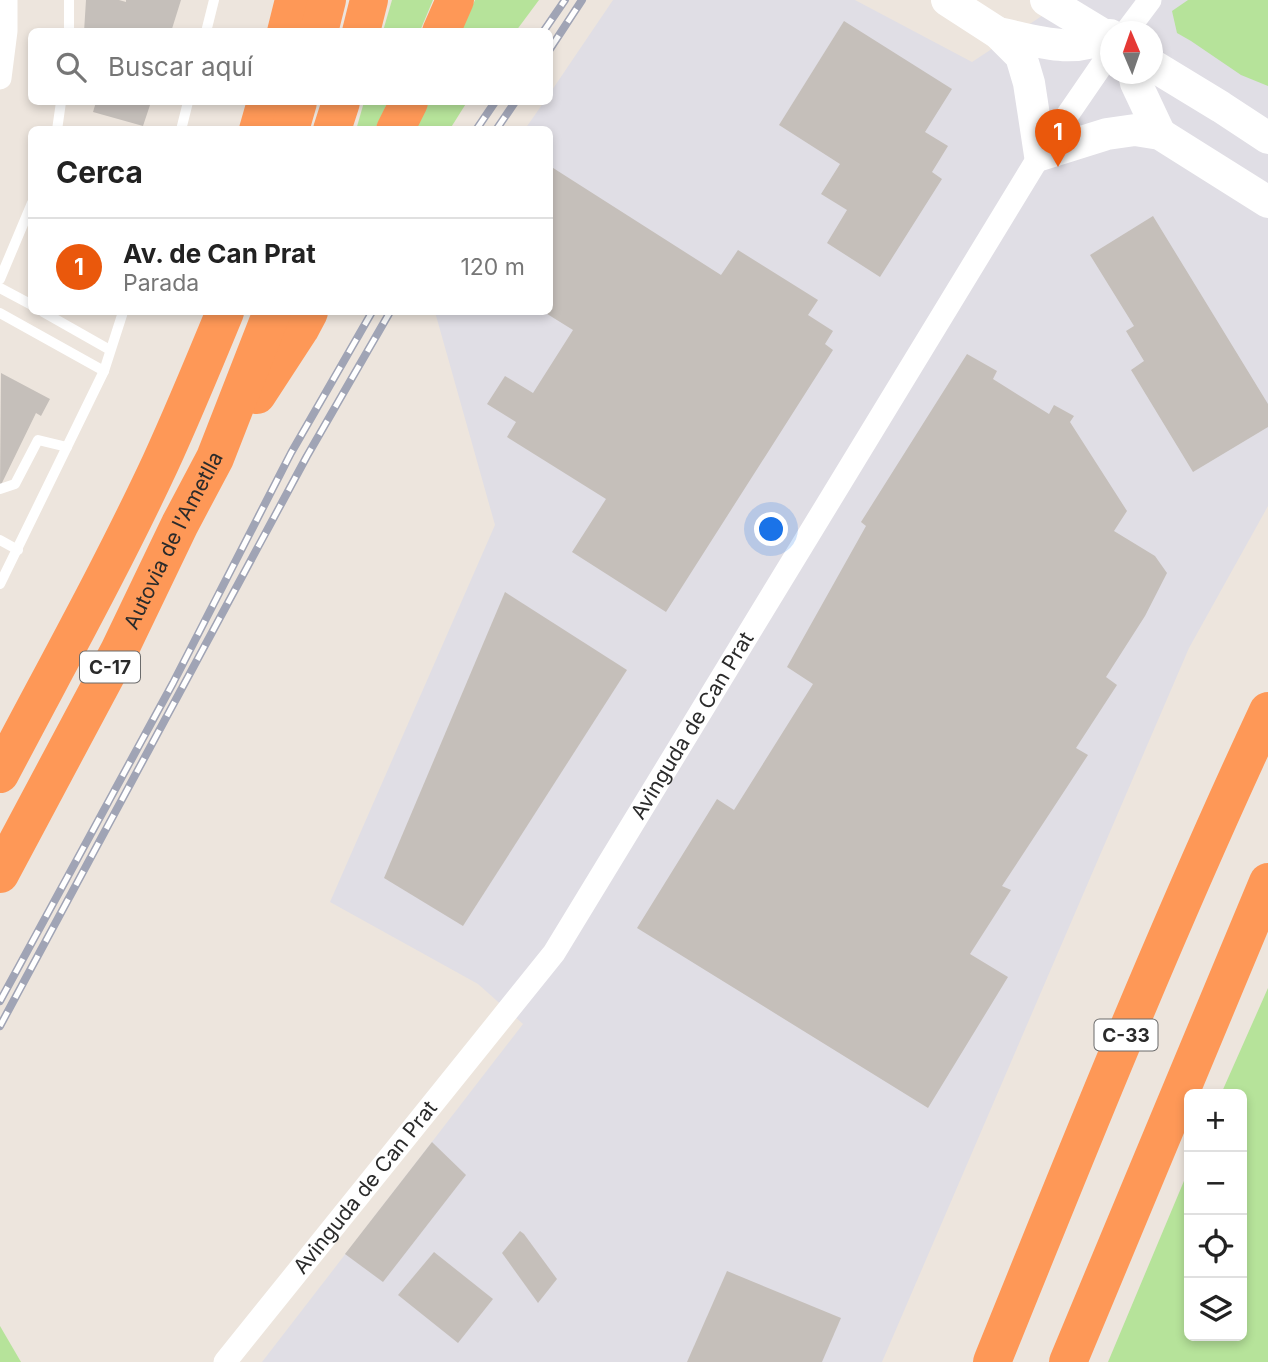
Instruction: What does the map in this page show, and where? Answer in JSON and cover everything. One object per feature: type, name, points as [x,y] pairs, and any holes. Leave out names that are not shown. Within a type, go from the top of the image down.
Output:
[{"type":"highway","points":[[286,28],[288,0]]},
{"type":"highway","points":[[287,28],[294,0]]},
{"type":"highway","points":[[320,28],[327,0]]},
{"type":"highway","points":[[361,28],[369,0]]},
{"type":"highway","points":[[443,28],[455,0]]},
{"type":"highway","points":[[259,126],[265,105]]},
{"type":"highway","points":[[291,126],[298,105]]},
{"type":"highway","points":[[333,126],[340,105]]},
{"type":"highway","points":[[398,126],[408,105]]},
{"type":"highway","points":[[126,533],[141,457],[197,315]]},
{"type":"highway","name":"C-17","points":[[0,774],[126,533],[224,315]]},
{"type":"highway","name":"Autovia de l'Ametlla","points":[[0,874],[119,651],[215,458],[271,315]]},
{"type":"highway","points":[[215,458],[307,315]]},
{"type":"highway","name":"C-33","points":[[992,1362],[1094,1110],[1223,807],[1268,711]]},
{"type":"highway","points":[[1068,1362],[1268,882]]},
{"type":"street","points":[[0,78],[6,31],[6,0]]},
{"type":"street","points":[[947,0],[998,33],[1021,56],[1029,83],[1040,155],[1107,134],[1135,130],[1160,134],[1268,202]]},
{"type":"street","points":[[1046,0],[1107,21]]},
{"type":"street","points":[[998,33],[1065,47],[1100,40]]},
{"type":"street","name":"Avinguda de Can Prat","points":[[225,1362],[554,953],[1040,155],[1100,69]]},
{"type":"street","points":[[1163,71],[1268,138]]},
{"type":"street","points":[[1136,84],[1160,134]]},
{"type":"street","points":[[1221,107],[1268,117]]},
{"type":"lane","points":[[69,0],[69,28]]},
{"type":"lane","points":[[207,28],[214,0]]},
{"type":"lane","points":[[58,126],[61,105]]},
{"type":"lane","points":[[182,126],[187,105]]},
{"type":"lane","points":[[0,279],[28,212]]},
{"type":"lane","points":[[17,238],[28,234]]},
{"type":"lane","points":[[0,288],[28,303]]},
{"type":"lane","points":[[0,313],[104,370]]},
{"type":"lane","points":[[48,315],[110,350]]},
{"type":"lane","points":[[0,584],[104,370],[122,315]]},
{"type":"lane","points":[[0,489],[15,484],[38,440],[67,447]]},
{"type":"lane","points":[[0,540],[18,550]]},
{"type":"shaded area","points":[[613,0],[855,0],[972,62],[1066,0],[1268,0],[1268,506],[1189,648],[882,1362],[262,1362],[523,1024],[478,984],[330,902],[495,525],[436,315],[553,315],[553,126],[527,126],[542,105],[553,105],[553,89]]},
{"type":"green space","points":[[392,0],[433,0],[421,28],[384,28]]},
{"type":"green space","points":[[475,0],[539,0],[518,28],[462,28]]},
{"type":"green space","points":[[1188,0],[1268,0],[1268,86],[1241,75],[1177,33],[1172,11]]},
{"type":"green space","points":[[363,105],[387,105],[376,126],[357,126]]},
{"type":"green space","points":[[426,105],[465,105],[452,126],[416,126]]},
{"type":"green space","points":[[1268,988],[1268,1362],[1108,1362],[1184,1181],[1184,1341],[1247,1341],[1247,1089],[1223,1089]]},
{"type":"green space","points":[[0,1326],[21,1362],[0,1362]]},
{"type":"building","points":[[86,0],[181,0],[172,28],[84,28]]},
{"type":"building","points":[[844,21],[952,89],[925,132],[948,146],[932,172],[942,179],[880,277],[827,243],[847,210],[821,194],[840,164],[779,125]]},
{"type":"building","points":[[95,105],[150,105],[143,126],[93,112]]},
{"type":"building","points":[[553,168],[721,275],[738,250],[818,300],[808,315],[833,331],[825,344],[833,350],[666,612],[572,552],[606,499],[507,437],[516,422],[487,404],[505,376],[533,393],[573,330],[549,315],[553,315]]},
{"type":"building","points":[[1153,216],[1268,404],[1268,427],[1193,472],[1131,370],[1144,361],[1126,331],[1134,326],[1090,255]]},
{"type":"building","points":[[967,354],[997,371],[993,379],[1049,414],[1054,405],[1074,416],[1070,422],[1127,511],[1114,531],[1155,556],[1167,573],[1145,616],[1106,677],[1117,685],[1076,748],[1088,755],[1002,886],[1011,890],[970,954],[1008,977],[928,1108],[637,928],[717,799],[734,810],[813,684],[787,667],[866,526],[861,522]]},
{"type":"building","points":[[1,373],[50,399],[41,416],[36,413],[0,487]]},
{"type":"building","points":[[505,592],[627,670],[463,926],[384,878]]},
{"type":"building","points":[[432,1142],[466,1175],[383,1282],[345,1254]]},
{"type":"building","points":[[520,1231],[557,1279],[538,1303],[502,1253]]},
{"type":"building","points":[[434,1252],[493,1299],[458,1343],[398,1295]]},
{"type":"building","points":[[727,1271],[841,1318],[822,1362],[687,1362]]},
{"type":"railway","points":[[546,28],[565,0]]},
{"type":"railway","points":[[553,44],[582,0]]},
{"type":"railway","points":[[479,126],[493,105]]},
{"type":"railway","points":[[499,126],[513,105]]},
{"type":"railway","points":[[0,1001],[173,683],[291,453],[370,315]]},
{"type":"railway","points":[[0,1026],[307,456],[388,315]]},
{"type":"place","name":"Av. de Can Prat","points":[[1058,167]]}]
